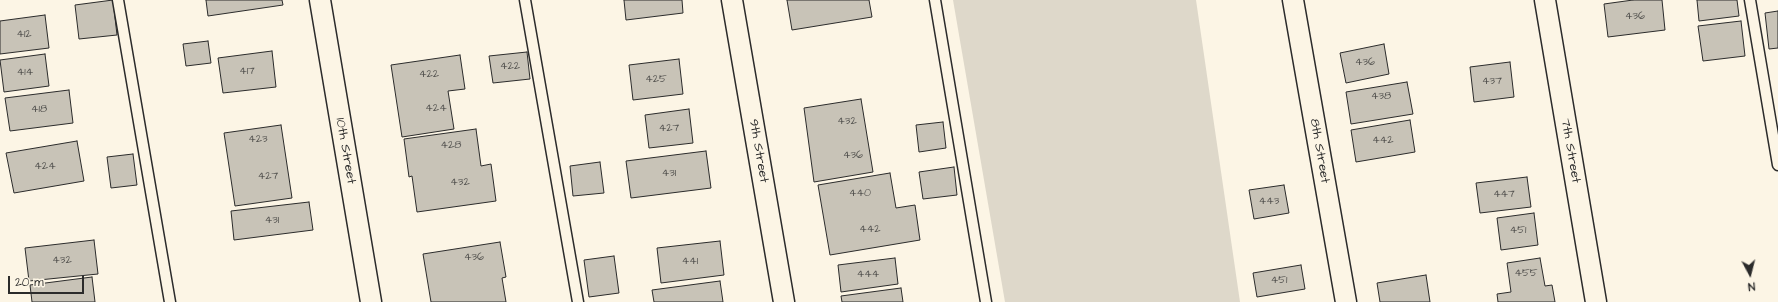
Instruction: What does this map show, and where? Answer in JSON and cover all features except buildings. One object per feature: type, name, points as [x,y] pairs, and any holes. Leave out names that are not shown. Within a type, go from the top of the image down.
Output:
[{"type":"street","name":"10th Street","points":[[320,0],[371,302]]},
{"type":"street","name":"9th Street","points":[[732,0],[784,302]]},
{"type":"street","name":"8th Street","points":[[1293,0],[1346,302]]},
{"type":"street","name":"7th Street","points":[[1545,0],[1596,302]]},
{"type":"lane","points":[[118,0],[170,302]]},
{"type":"lane","points":[[525,0],[578,302]]},
{"type":"lane","points":[[935,0],[986,302]]},
{"type":"lane","points":[[1750,0],[1778,165]]},
{"type":"shaded area","points":[[953,0],[1196,0],[1240,302],[1005,302]]}]
